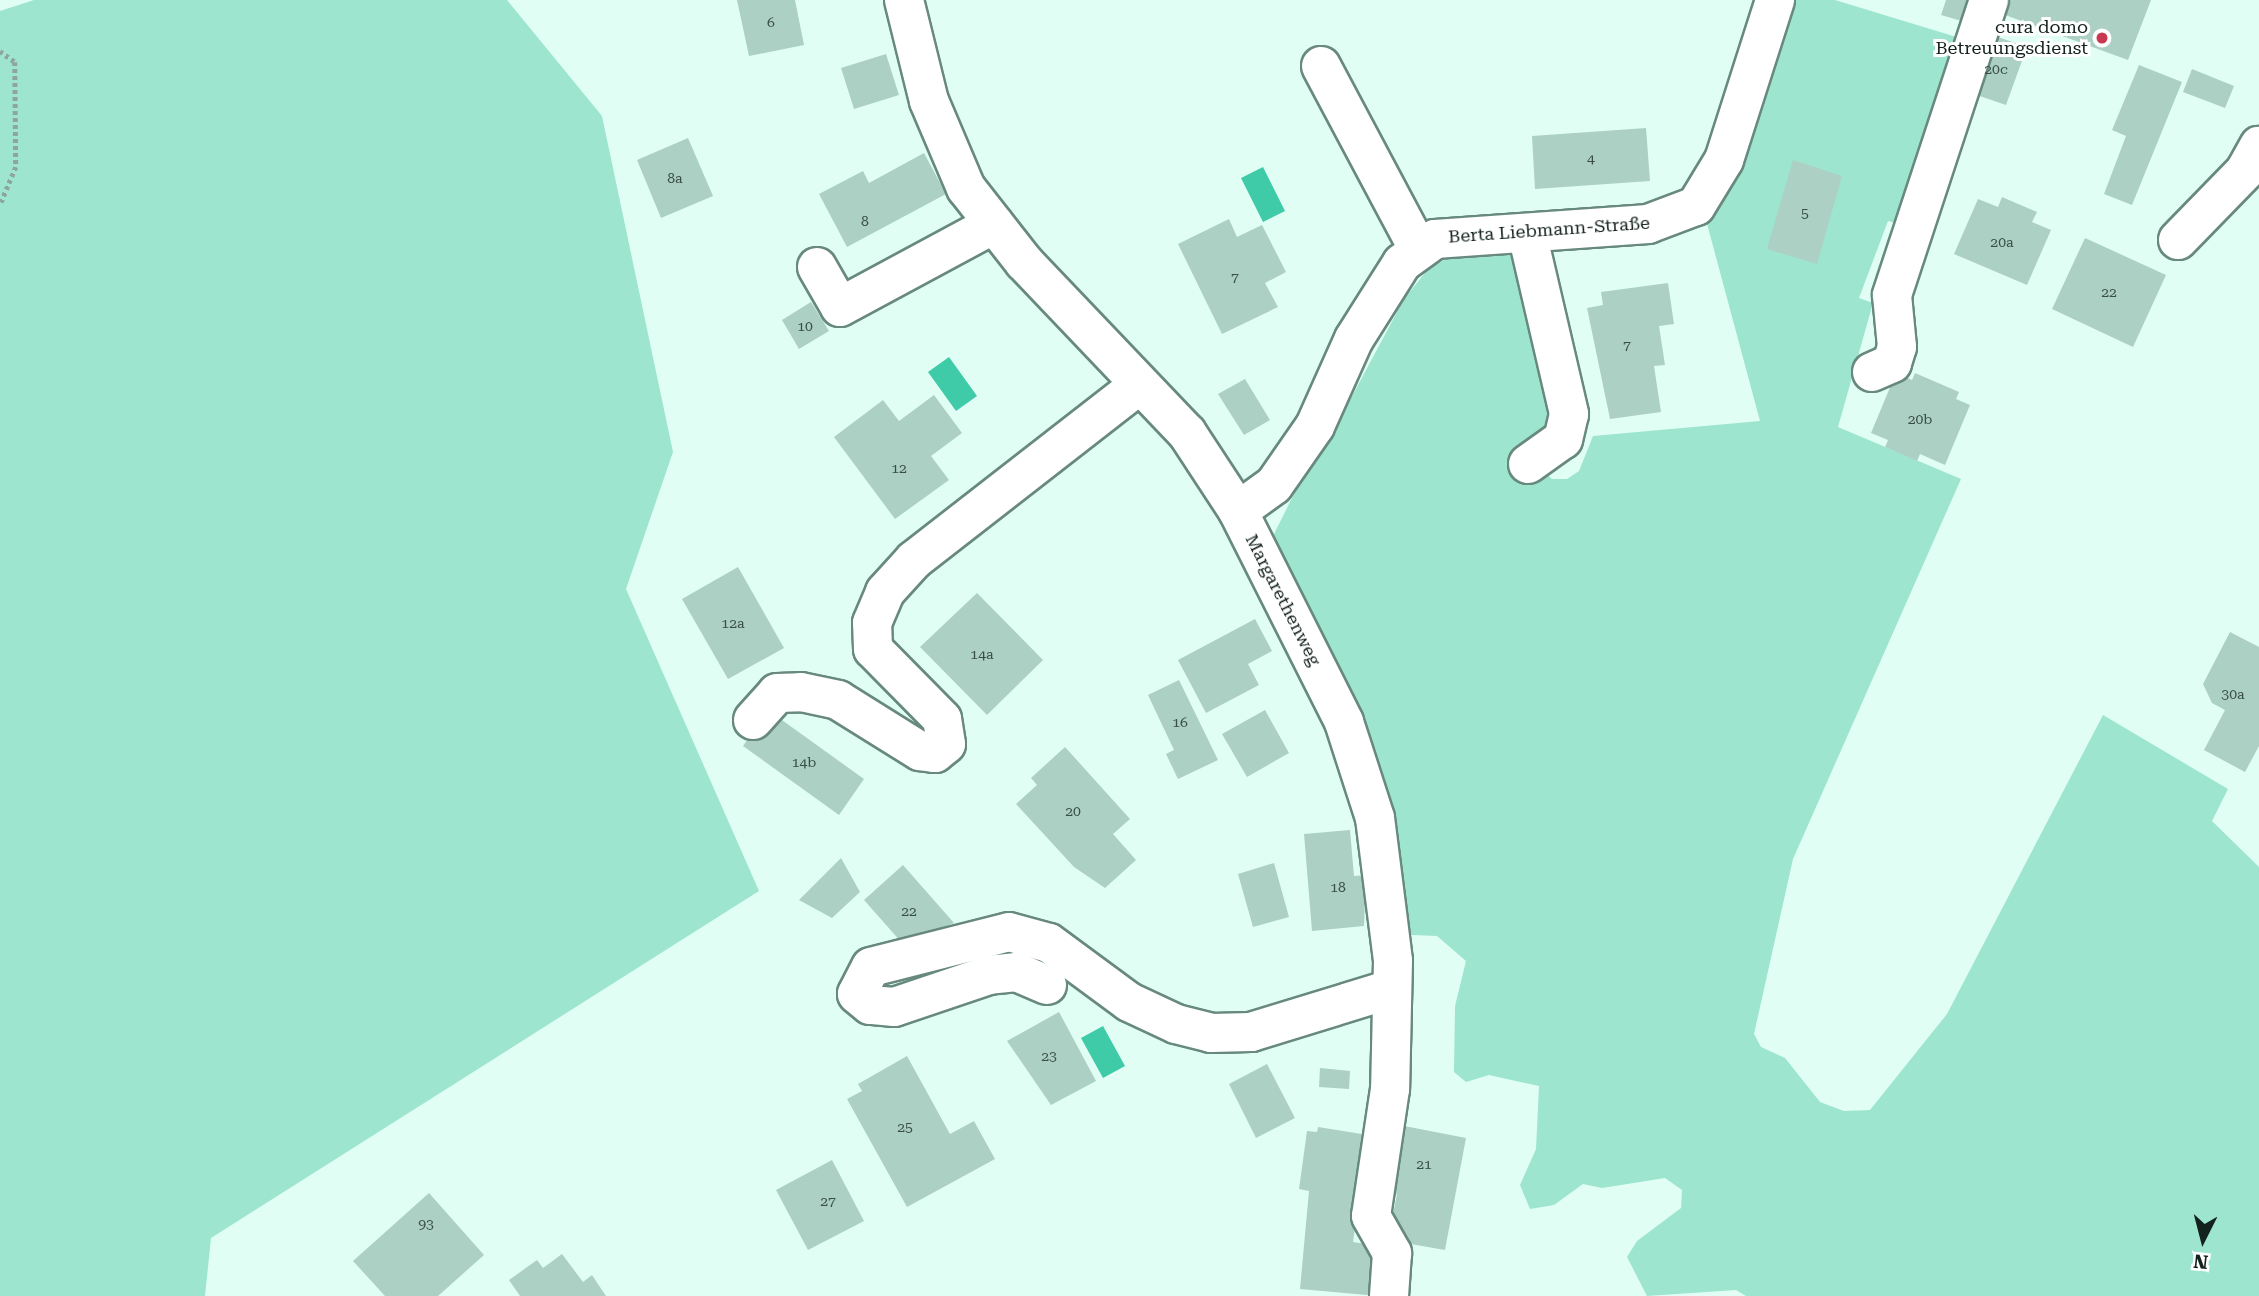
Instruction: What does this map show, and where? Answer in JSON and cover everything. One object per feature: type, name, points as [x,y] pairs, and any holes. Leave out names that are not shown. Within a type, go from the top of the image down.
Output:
[{"type":"street","name":"Margarethenweg","points":[[904,0],[945,150],[994,224],[1187,433],[1238,511],[1344,722],[1374,818],[1393,961],[1390,1088],[1371,1216],[1392,1253],[1389,1296]]},
{"type":"street","name":"Berta Liebmann-Straße","points":[[1238,511],[1275,485],[1315,426],[1354,339],[1402,263],[1434,239],[1648,223],[1696,206],[1724,160],[1775,0]]},
{"type":"street","points":[[1872,373],[1892,363],[1897,346],[1892,295],[1989,0]]},
{"type":"street","points":[[1321,66],[1419,250]]},
{"type":"street","points":[[2178,240],[2245,171],[2259,146]]},
{"type":"street","points":[[817,267],[840,307],[994,224]]},
{"type":"street","points":[[1527,233],[1569,415],[1563,439],[1528,464]]},
{"type":"street","points":[[753,720],[777,693],[801,692],[838,700],[920,751],[935,753],[946,744],[942,719],[873,649],[872,623],[885,592],[914,560],[1140,384]]},
{"type":"street","points":[[1047,985],[1017,972],[989,975],[894,1007],[870,1005],[857,994],[871,967],[1009,932],[1049,943],[1129,1002],[1176,1024],[1212,1032],[1251,1032],[1391,989]]},
{"type":"path","points":[[0,51],[15,62],[16,167],[0,205]]},
{"type":"shaded area","points":[[34,0],[507,0],[602,116],[673,452],[626,589],[759,891],[211,1238],[205,1296],[0,1296],[0,11]]},
{"type":"shaded area","points":[[1793,0],[1835,0],[1963,39],[1899,224],[1888,221],[1859,298],[1873,303],[1838,427],[1961,479],[1793,859],[1754,1034],[1761,1047],[1785,1058],[1820,1102],[1844,1111],[1870,1110],[1947,1014],[2103,715],[2228,789],[2212,821],[2259,867],[2259,1296],[1746,1296],[1736,1290],[1647,1296],[1627,1257],[1637,1241],[1681,1208],[1682,1190],[1665,1178],[1602,1188],[1583,1184],[1554,1205],[1530,1209],[1520,1185],[1536,1149],[1539,1086],[1489,1075],[1466,1082],[1454,1072],[1455,1006],[1466,961],[1437,936],[1389,934],[1375,818],[1268,546],[1309,464],[1335,428],[1404,299],[1429,268],[1454,255],[1512,250],[1550,414],[1544,472],[1552,479],[1567,479],[1579,471],[1593,436],[1760,421],[1706,220],[1740,165]]},
{"type":"shaded area","points":[[1263,167],[1285,211],[1263,222],[1241,178]]},
{"type":"shaded area","points":[[949,357],[977,396],[956,411],[928,372]]},
{"type":"shaded area","points":[[1103,1026],[1125,1066],[1103,1078],[1081,1038]]},
{"type":"building","points":[[737,0],[795,0],[804,45],[749,56]]},
{"type":"building","points":[[1946,0],[1972,0],[1965,22],[1941,15]]},
{"type":"building","name":"cura domo Betreuungsdienst","points":[[2011,0],[2151,0],[2128,60],[2005,15]]},
{"type":"building","points":[[1986,33],[2027,47],[2006,105],[1965,91]]},
{"type":"building","points":[[886,54],[899,95],[854,109],[841,68]]},
{"type":"building","points":[[2139,65],[2182,82],[2132,205],[2104,194],[2126,136],[2112,130]]},
{"type":"building","points":[[2192,69],[2234,86],[2225,108],[2183,92]]},
{"type":"building","points":[[1646,128],[1650,181],[1535,189],[1532,136]]},
{"type":"building","points":[[688,138],[713,196],[661,218],[637,160]]},
{"type":"building","points":[[924,153],[946,194],[847,247],[819,194],[863,171],[869,183]]},
{"type":"building","points":[[1793,160],[1842,176],[1817,264],[1767,249]]},
{"type":"building","points":[[2002,197],[2037,212],[2032,222],[2051,230],[2027,285],[1954,254],[1978,199],[1998,207]]},
{"type":"building","points":[[1229,219],[1237,237],[1262,225],[1286,272],[1265,283],[1278,307],[1222,334],[1178,244]]},
{"type":"building","points":[[2085,238],[2166,275],[2133,347],[2052,309]]},
{"type":"building","points":[[1668,283],[1674,324],[1659,326],[1665,365],[1654,366],[1661,412],[1610,419],[1587,308],[1603,305],[1601,292]]},
{"type":"building","points":[[811,302],[829,331],[799,349],[782,320]]},
{"type":"building","points":[[1896,373],[1912,380],[1915,373],[1959,392],[1956,399],[1970,405],[1945,465],[1920,454],[1917,461],[1885,447],[1888,440],[1871,433]]},
{"type":"building","points":[[1245,379],[1270,420],[1244,435],[1218,394]]},
{"type":"building","points":[[934,395],[962,433],[931,456],[949,480],[895,519],[834,437],[883,400],[899,421]]},
{"type":"building","points":[[738,567],[784,648],[728,679],[682,599]]},
{"type":"building","points":[[977,593],[1043,660],[987,715],[920,647]]},
{"type":"building","points":[[1255,619],[1272,651],[1248,664],[1259,685],[1206,713],[1178,660]]},
{"type":"building","points":[[2230,632],[2259,647],[2259,746],[2245,772],[2204,750],[2225,710],[2212,703],[2203,684]]},
{"type":"building","points":[[1179,680],[1218,760],[1178,779],[1166,754],[1174,750],[1148,695]]},
{"type":"building","points":[[768,710],[864,779],[839,815],[743,746]]},
{"type":"building","points":[[1265,710],[1289,753],[1247,777],[1222,734]]},
{"type":"building","points":[[1065,747],[1130,819],[1113,834],[1136,860],[1105,888],[1074,867],[1016,804],[1037,785],[1031,778]]},
{"type":"building","points":[[1350,830],[1354,876],[1366,875],[1364,926],[1312,931],[1304,834]]},
{"type":"building","points":[[841,858],[860,892],[832,918],[799,900]]},
{"type":"building","points":[[1274,863],[1289,917],[1253,927],[1238,874]]},
{"type":"building","points":[[903,865],[954,923],[902,943],[864,900]]},
{"type":"building","points":[[1059,1012],[1096,1081],[1051,1105],[1007,1041]]},
{"type":"building","points":[[907,1056],[950,1134],[974,1121],[995,1159],[907,1207],[847,1099],[862,1091],[858,1084]]},
{"type":"building","points":[[1267,1064],[1295,1118],[1256,1138],[1229,1084]]},
{"type":"building","points":[[1320,1068],[1350,1071],[1349,1089],[1319,1087]]},
{"type":"building","points":[[1394,1124],[1466,1138],[1445,1250],[1388,1240],[1397,1194],[1381,1191]]},
{"type":"building","points":[[1318,1127],[1368,1135],[1353,1242],[1385,1247],[1378,1296],[1300,1289],[1309,1191],[1299,1189],[1307,1131],[1317,1132]]},
{"type":"building","points":[[832,1160],[864,1221],[808,1250],[776,1190]]},
{"type":"building","points":[[429,1193],[484,1255],[438,1296],[385,1296],[353,1261]]},
{"type":"building","points":[[562,1254],[583,1282],[592,1275],[606,1296],[520,1296],[509,1280],[537,1260],[543,1268]]},
{"type":"place","name":"cura domo Betreuungsdienst","points":[[2102,38]]}]
